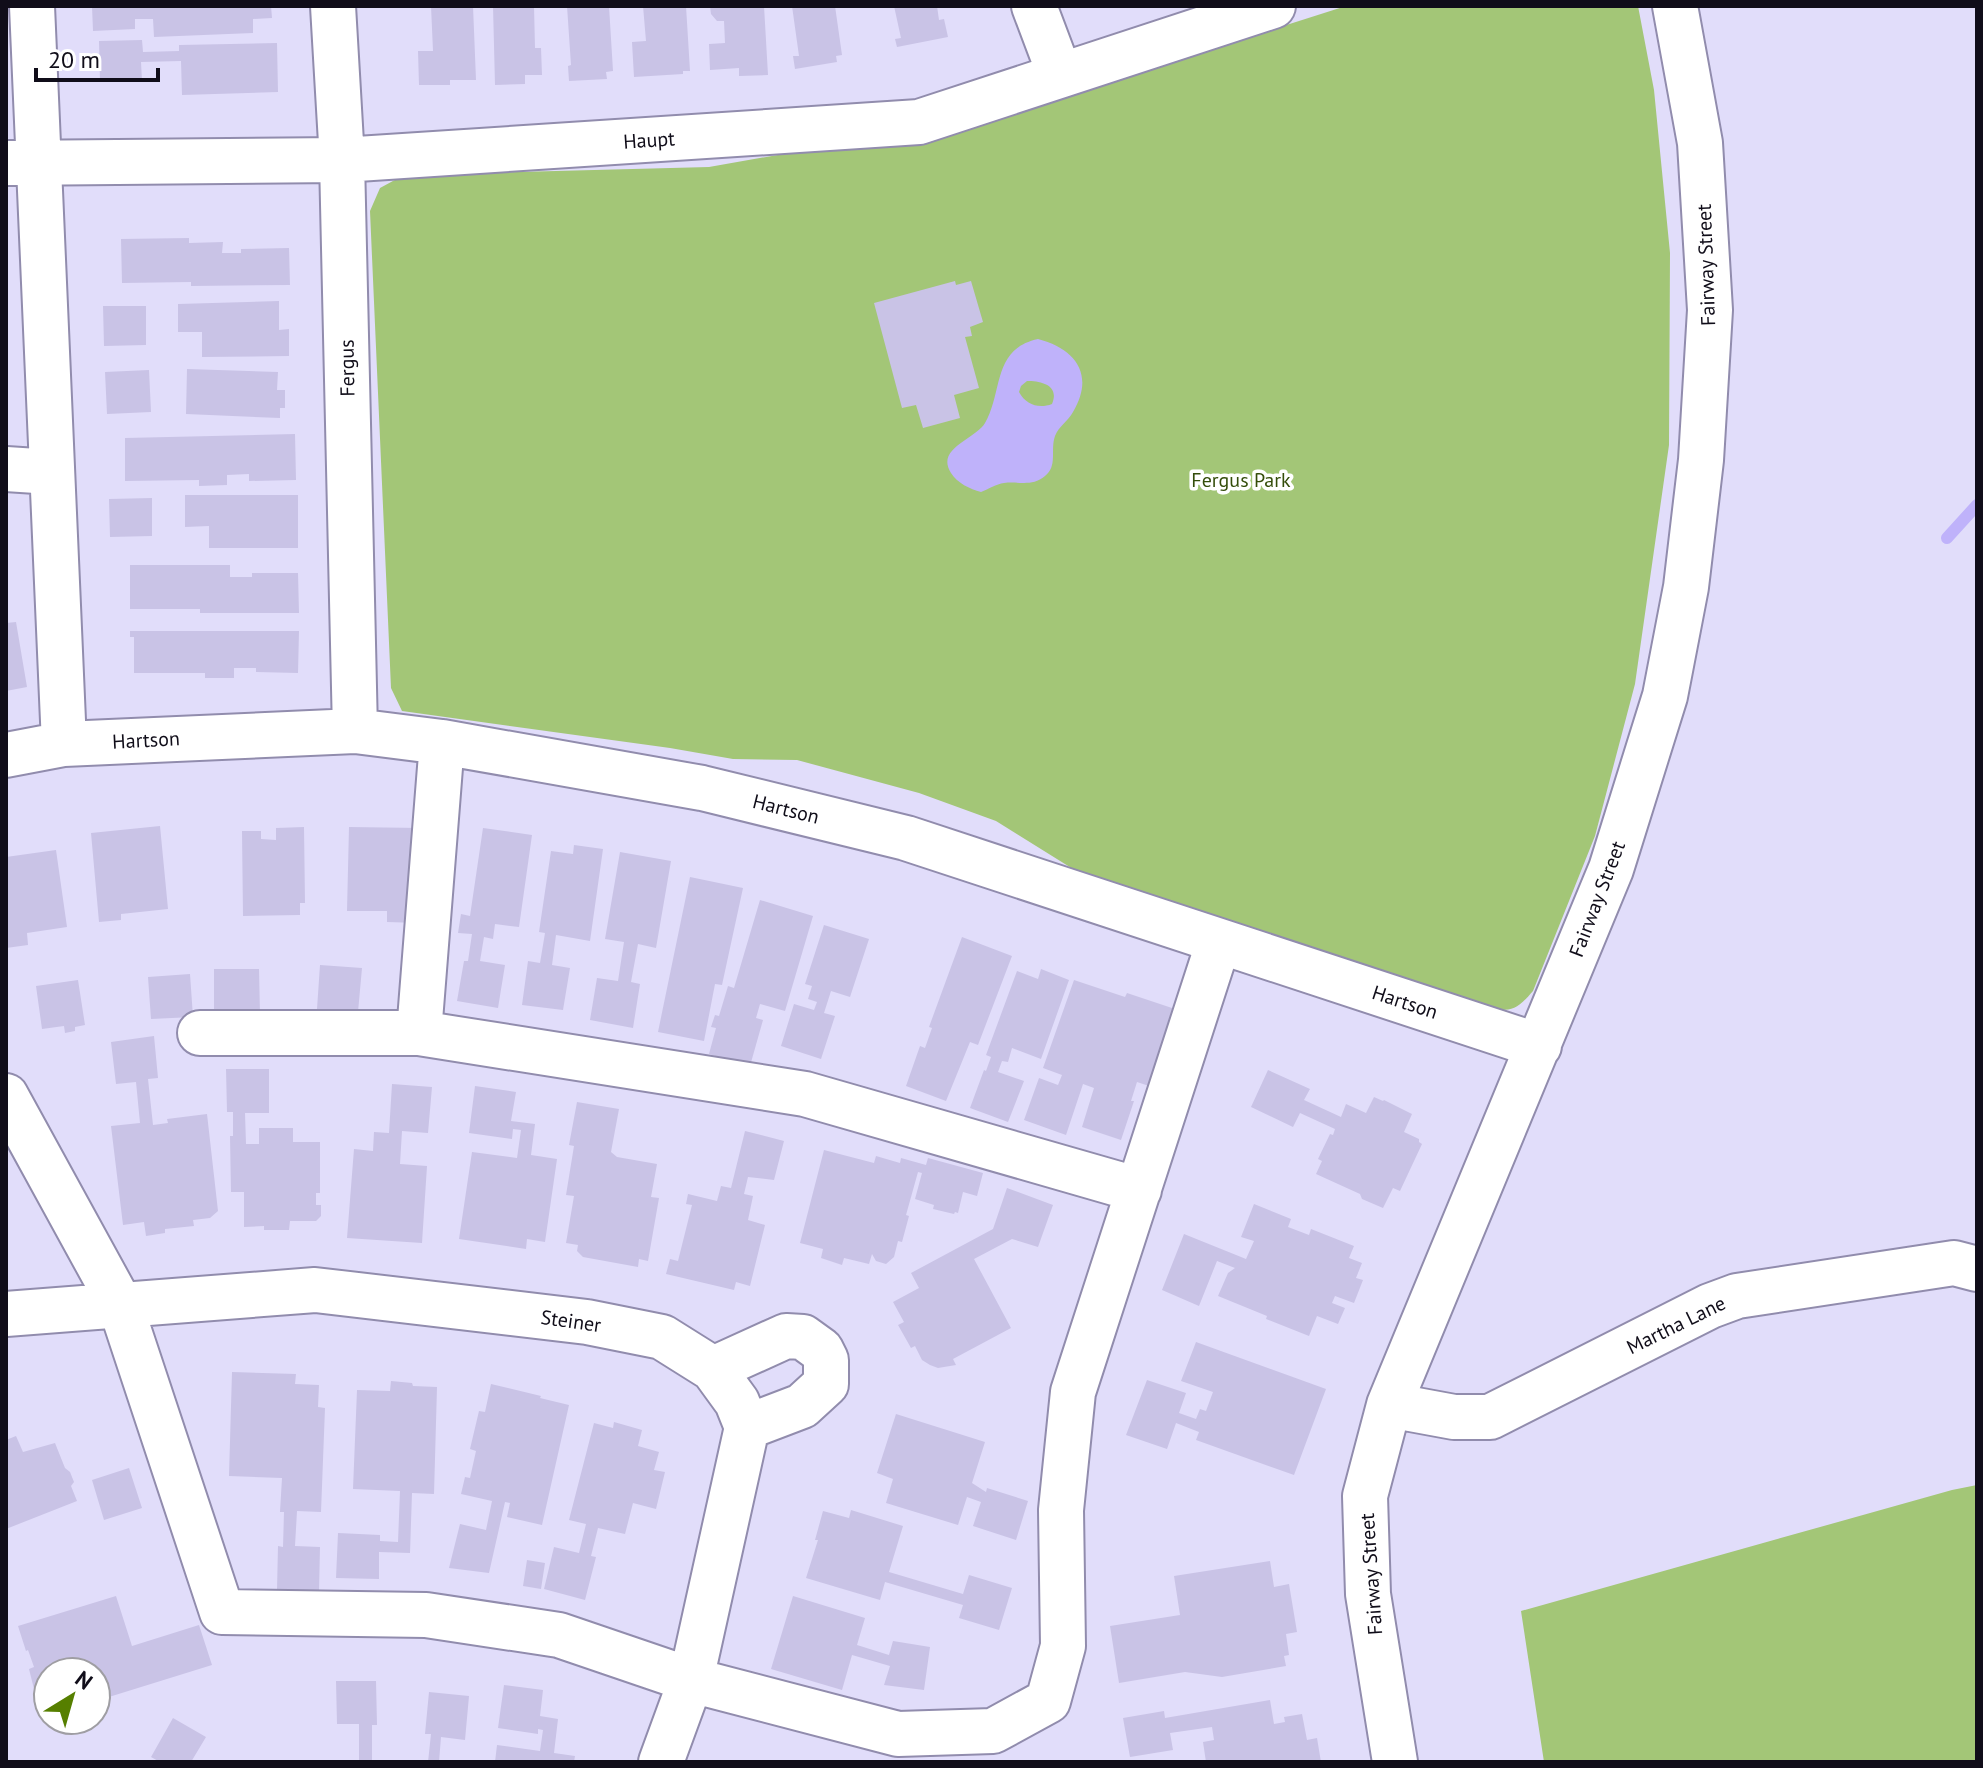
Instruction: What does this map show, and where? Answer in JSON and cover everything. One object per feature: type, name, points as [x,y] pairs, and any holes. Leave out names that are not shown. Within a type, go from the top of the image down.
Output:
[{"type":"street","points":[[32,6],[22,162],[52,472],[64,744]]},
{"type":"street","name":"Fergus","points":[[333,6],[342,160],[355,731]]},
{"type":"street","points":[[1034,6],[1060,75]]},
{"type":"street","name":"Haupt","points":[[22,162],[342,160],[919,122],[1273,6]]},
{"type":"street","name":"Fairway Street","points":[[1395,1762],[1368,1594],[1365,1496],[1389,1405],[1611,869],[1665,696],[1686,587],[1701,460],[1710,310],[1700,143],[1675,6]]},
{"type":"street","points":[[6,469],[52,472]]},
{"type":"street","name":"Hartson","points":[[6,755],[64,744],[355,731],[442,742],[702,788],[906,838],[1539,1046]]},
{"type":"street","points":[[419,1033],[442,742]]},
{"type":"street","points":[[6,1096],[120,1304],[222,1612],[426,1615],[559,1635],[691,1680],[898,1734],[993,1731],[1048,1701],[1063,1646],[1061,1510],[1073,1392],[1219,941]]},
{"type":"street","points":[[200,1033],[419,1033],[805,1094],[1139,1190]]},
{"type":"street","name":"Martha Lane","points":[[1389,1405],[1454,1417],[1490,1417],[1710,1306],[1737,1296],[1954,1263],[1977,1269]]},
{"type":"street","name":"Steiner","points":[[6,1314],[315,1290],[587,1322],[662,1337],[713,1369],[737,1402],[747,1427]]},
{"type":"street","points":[[661,1762],[691,1680],[747,1427],[802,1406],[826,1384],[826,1360],[821,1350],[803,1337],[786,1336],[713,1369]]},
{"type":"green space","name":"Fergus Park","points":[[1346,6],[1638,6],[1654,90],[1670,253],[1669,445],[1635,684],[1595,836],[1533,991],[1522,1003],[1507,1010],[1484,1009],[1073,869],[996,821],[919,793],[797,760],[733,759],[402,711],[391,688],[370,211],[380,188],[404,175],[709,167],[1004,115]]},
{"type":"green space","points":[[1977,1485],[1977,1762],[1544,1762],[1521,1611]]},
{"type":"shaded area","points":[[1038,339],[1063,349],[1072,357],[1082,375],[1079,399],[1055,436],[1053,463],[1045,476],[1030,483],[1001,484],[981,492],[954,477],[947,464],[948,457],[952,450],[985,423],[1006,362],[1023,344]],"holes":[[[1027,381],[1048,385],[1053,392],[1052,404],[1033,405],[1025,400],[1019,392]]]},
{"type":"building","points":[[92,6],[271,6],[272,18],[253,19],[253,33],[154,37],[153,19],[135,19],[135,29],[93,31]]},
{"type":"building","points":[[431,6],[473,6],[476,80],[450,80],[450,85],[419,85],[418,51],[433,51]]},
{"type":"building","points":[[493,6],[534,6],[535,48],[541,48],[542,75],[525,75],[525,84],[495,85]]},
{"type":"building","points":[[567,6],[609,6],[613,71],[606,72],[607,79],[569,81],[568,66],[571,65]]},
{"type":"building","points":[[643,6],[686,6],[690,71],[634,77],[632,42],[646,41]]},
{"type":"building","points":[[710,6],[764,6],[768,75],[739,76],[739,68],[710,70],[709,44],[725,43],[724,21],[717,21],[711,14]]},
{"type":"building","points":[[792,6],[835,6],[842,55],[836,56],[837,62],[795,69],[793,56],[799,56]]},
{"type":"building","points":[[894,6],[937,6],[939,20],[944,19],[948,37],[897,47],[895,39],[901,38]]},
{"type":"building","points":[[142,40],[143,52],[179,51],[179,45],[277,43],[278,92],[182,95],[181,61],[141,62],[142,81],[100,82],[99,41]]},
{"type":"building","points":[[189,238],[189,243],[223,242],[222,253],[241,253],[241,249],[289,248],[290,285],[122,283],[121,239]]},
{"type":"building","points":[[955,281],[956,285],[971,281],[983,322],[970,327],[972,336],[965,337],[979,388],[954,395],[960,418],[923,428],[916,405],[902,408],[874,303]]},
{"type":"building","points":[[279,301],[279,330],[289,329],[289,356],[202,357],[202,332],[178,332],[178,304]]},
{"type":"building","points":[[103,306],[146,306],[146,345],[104,346]]},
{"type":"building","points":[[187,369],[278,372],[277,390],[285,390],[285,408],[280,408],[280,418],[186,414]]},
{"type":"building","points":[[149,370],[151,412],[107,414],[105,372]]},
{"type":"building","points":[[295,434],[296,480],[249,481],[249,474],[227,475],[227,485],[199,486],[199,480],[125,481],[125,438]]},
{"type":"building","points":[[185,495],[298,495],[298,548],[209,548],[209,526],[185,527]]},
{"type":"building","points":[[152,498],[152,536],[110,537],[109,499]]},
{"type":"building","points":[[130,565],[230,565],[230,577],[252,577],[252,573],[298,573],[299,613],[130,609]]},
{"type":"building","points":[[16,622],[27,687],[6,691],[6,623]]},
{"type":"building","points":[[130,631],[299,631],[298,673],[234,668],[234,678],[205,678],[205,673],[134,673],[134,637],[130,637]]},
{"type":"building","points":[[160,826],[168,909],[121,914],[121,920],[99,922],[91,833]]},
{"type":"building","points":[[304,827],[305,903],[300,903],[300,915],[243,916],[242,831],[261,831],[261,839],[276,840],[276,828]]},
{"type":"building","points":[[349,827],[421,828],[418,923],[387,922],[387,911],[347,911]]},
{"type":"building","points":[[483,828],[532,835],[519,927],[495,924],[493,939],[484,937],[480,961],[505,965],[498,1008],[457,1001],[472,934],[458,933],[461,914],[470,916]]},
{"type":"building","points":[[574,845],[603,849],[590,941],[556,935],[552,965],[570,968],[563,1010],[522,1005],[528,961],[540,963],[545,933],[539,932],[551,851],[573,854]]},
{"type":"building","points":[[56,850],[67,927],[27,933],[28,945],[6,948],[6,857]]},
{"type":"building","points":[[620,852],[671,861],[656,948],[638,944],[631,982],[640,984],[633,1028],[590,1020],[597,978],[618,981],[624,942],[605,939]]},
{"type":"building","points":[[690,877],[743,888],[722,985],[715,984],[704,1041],[658,1032]]},
{"type":"building","points":[[760,900],[813,916],[785,1011],[760,1004],[756,1018],[763,1020],[750,1066],[709,1054],[716,1028],[711,1027],[715,1015],[719,1016],[728,986],[734,988]]},
{"type":"building","points":[[824,925],[869,939],[850,997],[831,991],[824,1013],[835,1016],[821,1059],[781,1046],[794,1004],[814,1010],[817,1002],[808,999],[812,986],[805,984]]},
{"type":"building","points":[[962,937],[1012,956],[978,1045],[970,1042],[946,1101],[906,1086],[920,1046],[925,1048],[932,1028],[929,1027]]},
{"type":"building","points":[[320,965],[362,968],[358,1012],[317,1009]]},
{"type":"building","points":[[214,969],[259,969],[260,1015],[214,1015]]},
{"type":"building","points":[[1041,969],[1069,980],[1041,1059],[1012,1048],[1008,1062],[1002,1061],[998,1072],[1024,1081],[1008,1122],[970,1108],[991,1057],[986,1055],[1017,971],[1038,979]]},
{"type":"building","points":[[190,974],[193,1017],[151,1019],[148,977]]},
{"type":"building","points":[[78,980],[85,1025],[65,1033],[64,1026],[42,1029],[36,986]]},
{"type":"building","points":[[1074,980],[1175,1009],[1149,1086],[1137,1082],[1121,1140],[1082,1127],[1094,1088],[1083,1084],[1066,1135],[1024,1120],[1039,1078],[1058,1085],[1062,1075],[1043,1068]]},
{"type":"building","points":[[154,1036],[158,1078],[148,1079],[153,1125],[168,1123],[167,1119],[207,1114],[218,1211],[210,1218],[193,1220],[194,1226],[165,1229],[165,1233],[146,1236],[144,1222],[123,1225],[111,1126],[140,1123],[136,1082],[116,1084],[111,1042]]},
{"type":"building","points":[[226,1069],[269,1069],[269,1113],[245,1113],[246,1144],[259,1144],[259,1128],[293,1128],[293,1142],[320,1142],[320,1193],[316,1193],[316,1205],[321,1205],[321,1216],[316,1221],[290,1221],[289,1230],[244,1227],[244,1192],[231,1192],[233,1112],[227,1112]]},
{"type":"building","points":[[1268,1070],[1310,1089],[1304,1100],[1341,1117],[1346,1104],[1366,1113],[1374,1097],[1412,1114],[1404,1132],[1419,1139],[1422,1144],[1400,1191],[1393,1188],[1383,1208],[1316,1174],[1322,1161],[1318,1159],[1335,1129],[1300,1113],[1293,1127],[1251,1107]]},
{"type":"building","points":[[392,1084],[432,1087],[428,1133],[402,1131],[400,1164],[427,1166],[422,1243],[347,1238],[354,1149],[373,1151],[374,1132],[389,1133]]},
{"type":"building","points":[[475,1086],[516,1092],[511,1121],[535,1124],[531,1155],[557,1159],[545,1242],[527,1239],[526,1249],[459,1239],[472,1152],[517,1158],[521,1130],[513,1129],[512,1139],[469,1133]]},
{"type":"building","points":[[577,1102],[619,1109],[611,1152],[617,1157],[657,1164],[651,1197],[659,1198],[648,1261],[639,1259],[638,1267],[583,1257],[577,1251],[578,1245],[566,1243],[574,1196],[566,1195],[574,1146],[569,1145]]},
{"type":"building","points":[[745,1131],[784,1141],[774,1180],[748,1177],[744,1194],[753,1196],[748,1220],[765,1225],[750,1286],[736,1282],[734,1290],[666,1274],[670,1259],[678,1261],[692,1205],[686,1204],[688,1194],[717,1201],[721,1186],[731,1188]]},
{"type":"building","points":[[824,1150],[874,1163],[876,1156],[900,1163],[901,1158],[926,1165],[928,1158],[983,1173],[977,1196],[963,1192],[958,1213],[954,1214],[933,1209],[934,1205],[915,1199],[922,1173],[918,1172],[902,1242],[898,1241],[894,1257],[886,1264],[876,1261],[872,1254],[869,1264],[844,1258],[842,1265],[821,1258],[823,1249],[800,1243]]},
{"type":"building","points":[[1007,1188],[1053,1205],[1038,1247],[1012,1239],[974,1259],[1011,1328],[953,1359],[956,1365],[938,1368],[930,1365],[922,1360],[915,1346],[911,1348],[898,1325],[904,1322],[893,1302],[919,1288],[911,1273],[993,1229]]},
{"type":"building","points":[[1254,1204],[1291,1219],[1288,1227],[1309,1235],[1311,1229],[1354,1246],[1349,1258],[1362,1263],[1356,1278],[1363,1280],[1354,1303],[1335,1296],[1332,1303],[1345,1308],[1338,1324],[1317,1316],[1309,1336],[1218,1296],[1228,1273],[1235,1268],[1217,1261],[1199,1306],[1162,1290],[1184,1234],[1246,1259],[1254,1241],[1241,1237]]},
{"type":"building","points":[[1196,1342],[1326,1389],[1294,1475],[1196,1440],[1199,1432],[1176,1423],[1167,1449],[1126,1435],[1147,1380],[1186,1393],[1179,1413],[1196,1419],[1200,1409],[1206,1411],[1213,1392],[1181,1381]]},
{"type":"building","points":[[232,1372],[296,1374],[295,1384],[319,1385],[318,1407],[325,1408],[321,1512],[297,1511],[295,1546],[320,1547],[319,1591],[277,1590],[278,1546],[283,1547],[284,1512],[280,1512],[282,1478],[229,1476]]},
{"type":"building","points":[[391,1381],[437,1387],[434,1494],[412,1493],[410,1553],[379,1552],[379,1579],[336,1578],[338,1533],[380,1535],[380,1541],[398,1542],[400,1491],[353,1489],[357,1390],[390,1391]]},
{"type":"building","points":[[491,1384],[569,1405],[542,1525],[507,1517],[510,1503],[505,1502],[489,1573],[449,1568],[460,1524],[486,1530],[492,1501],[461,1494],[465,1477],[470,1478],[476,1451],[470,1449],[479,1411],[485,1412]]},
{"type":"building","points":[[896,1414],[985,1442],[972,1483],[986,1492],[987,1488],[1028,1501],[1016,1540],[973,1526],[981,1502],[967,1497],[958,1525],[886,1503],[893,1479],[877,1473]]},
{"type":"building","points":[[614,1422],[642,1430],[638,1446],[659,1452],[654,1470],[665,1472],[656,1509],[633,1503],[625,1534],[598,1528],[591,1556],[596,1557],[585,1600],[544,1589],[554,1547],[579,1553],[586,1524],[569,1520],[594,1423],[613,1428]]},
{"type":"building","points":[[16,1436],[23,1452],[55,1443],[74,1482],[71,1486],[77,1501],[6,1529],[6,1440]]},
{"type":"building","points":[[129,1468],[142,1508],[104,1520],[92,1480]]},
{"type":"building","points":[[851,1510],[903,1526],[889,1572],[963,1594],[969,1575],[1012,1588],[999,1630],[959,1618],[963,1605],[885,1582],[880,1600],[806,1578],[823,1511],[849,1518]]},
{"type":"building","points":[[527,1560],[545,1563],[541,1589],[523,1586]]},
{"type":"building","points":[[1270,1561],[1274,1587],[1289,1584],[1297,1632],[1286,1634],[1289,1655],[1284,1656],[1286,1666],[1222,1677],[1185,1672],[1119,1683],[1110,1626],[1180,1615],[1174,1576]]},
{"type":"building","points":[[116,1596],[132,1646],[199,1625],[212,1665],[112,1696],[112,1656],[32,1656],[32,1661],[18,1626]]},
{"type":"building","points":[[793,1596],[865,1618],[857,1645],[889,1655],[893,1641],[930,1647],[924,1690],[884,1685],[890,1666],[852,1655],[842,1690],[771,1669]]},
{"type":"building","points":[[336,1681],[376,1681],[377,1725],[372,1725],[372,1762],[359,1762],[359,1724],[337,1724]]},
{"type":"building","points":[[504,1685],[543,1690],[540,1716],[558,1719],[554,1753],[575,1756],[574,1762],[495,1762],[497,1745],[540,1751],[543,1730],[538,1729],[538,1734],[498,1728]]},
{"type":"building","points":[[429,1692],[469,1696],[465,1740],[441,1737],[439,1762],[428,1762],[431,1734],[425,1734]]},
{"type":"building","points":[[1270,1700],[1274,1724],[1285,1722],[1284,1717],[1302,1714],[1307,1740],[1317,1738],[1321,1762],[1206,1762],[1203,1742],[1214,1740],[1212,1727],[1170,1733],[1173,1750],[1130,1757],[1123,1718],[1164,1711],[1165,1718]]},
{"type":"building","points":[[173,1718],[206,1737],[191,1762],[160,1762],[151,1757]]},
{"type":"waterway","points":[[1947,538],[1977,505]]}]
